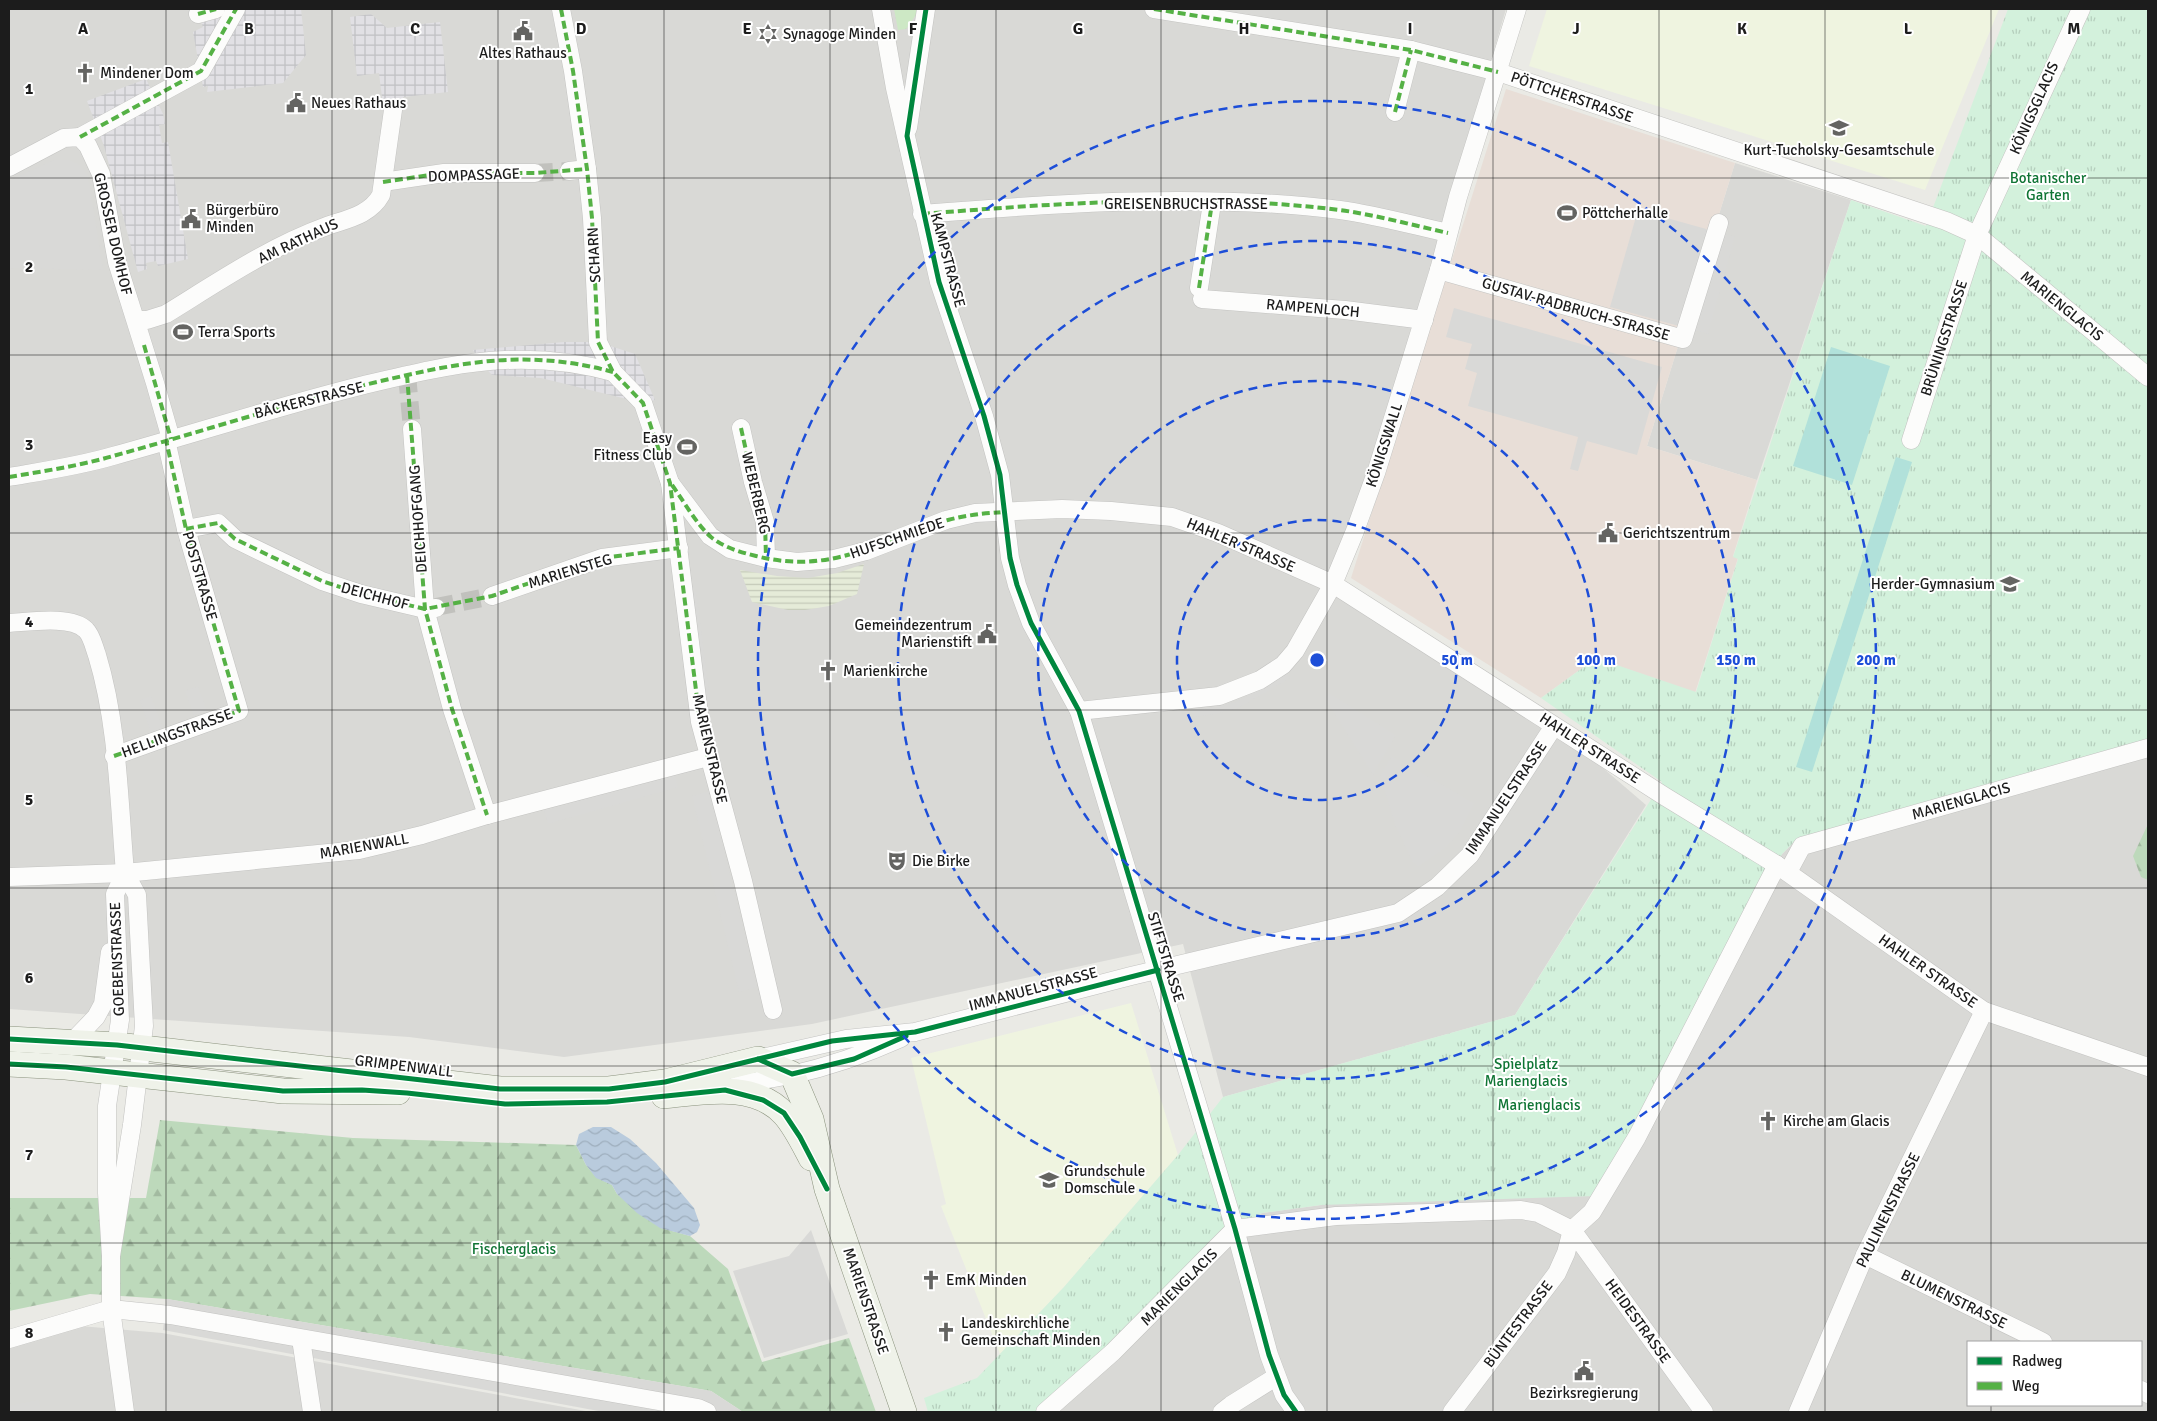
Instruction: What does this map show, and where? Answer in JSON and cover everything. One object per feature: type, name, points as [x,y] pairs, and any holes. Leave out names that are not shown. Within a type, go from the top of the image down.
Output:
[{"type":"street","points":[[198,14],[216,9]]},
{"type":"street","points":[[9,167],[64,138],[80,137],[201,71],[236,9]]},
{"type":"street","name":"SCHARN","points":[[561,9],[573,72],[587,169],[592,218],[598,342],[613,372],[643,403],[670,483]]},
{"type":"street","name":"KAMPSTRASSE","points":[[881,9],[922,214],[939,282],[992,444],[1000,475],[1005,512]]},
{"type":"street","name":"KAMPSTRASSE","points":[[906,136],[926,9]]},
{"type":"street","name":"PÖTTCHERSTRASSE","points":[[1154,9],[1410,50],[1498,72],[1740,154],[1912,209],[1977,235]]},
{"type":"street","name":"KÖNIGSWALL","points":[[1079,710],[1195,700],[1219,696],[1260,680],[1283,665],[1295,651],[1333,584],[1355,532],[1376,473],[1517,9]]},
{"type":"street","name":"KÖNIGSGLACIS","points":[[1977,235],[2081,9]]},
{"type":"street","points":[[1395,112],[1410,50]]},
{"type":"street","name":"AM RATHAUS","points":[[136,320],[147,320],[166,314],[281,246],[363,213],[376,204],[381,194],[393,110]]},
{"type":"street","name":"GROSSER DOMHOF","points":[[80,137],[88,146],[100,174],[117,262],[129,306],[136,320],[144,345],[168,439]]},
{"type":"street","points":[[569,171],[587,169]]},
{"type":"street","name":"DOMPASSAGE","points":[[383,182],[444,173],[535,173]]},
{"type":"street","name":"GREISENBRUCHSTRASSE","points":[[922,214],[998,208],[1097,204],[1212,202],[1270,204],[1342,211],[1448,233]]},
{"type":"street","name":"RAMPENLOCH","points":[[1212,202],[1201,294],[1424,320]]},
{"type":"street","name":"GUSTAV-RADBRUCH-STRASSE","points":[[1439,270],[1683,339],[1719,223]]},
{"type":"street","name":"MARIENGLACIS","points":[[1977,235],[2148,377]]},
{"type":"street","name":"BRÜNINGSTRASSE","points":[[1911,440],[1977,235]]},
{"type":"street","name":"BÄCKERSTRASSE","points":[[9,477],[90,462],[293,402],[441,367],[470,362],[523,358],[545,359],[591,366],[613,372]]},
{"type":"street","name":"WEBERBERG","points":[[741,428],[753,482],[766,522],[766,558]]},
{"type":"street","name":"DEICHHOFGANG","points":[[412,429],[431,608]]},
{"type":"street","name":"POSTSTRASSE","points":[[168,439],[186,529],[239,711]]},
{"type":"street","name":"HUFSCHMIEDE","points":[[670,483],[710,536],[730,549],[766,558],[797,562],[834,559],[866,551],[946,520],[975,513],[1005,512]]},
{"type":"street","name":"MARIENSTRASSE","points":[[670,483],[700,722],[743,881],[773,1010]]},
{"type":"street","name":"HAHLER STRASSE","points":[[1005,512],[1062,508],[1172,517],[1218,534],[1333,584],[1782,869],[1984,1011],[2148,1068]]},
{"type":"street","name":"STIFTSTRASSE","points":[[1005,512],[1010,558],[1017,585],[1031,623],[1079,710],[1235,1229],[1276,1377],[1284,1395],[1296,1412]]},
{"type":"street","name":"DEICHHOF","points":[[186,529],[218,523],[235,539],[322,581],[361,594],[431,608],[452,709],[487,815]]},
{"type":"street","name":"MARIENSTEG","points":[[492,596],[602,558],[679,548]]},
{"type":"street","name":"HELLINGSTRASSE","points":[[9,623],[57,621],[76,624],[86,630],[95,649],[108,697],[125,873]]},
{"type":"street","name":"HELLINGSTRASSE","points":[[114,756],[239,711]]},
{"type":"street","name":"IMMANUELSTRASSE","points":[[758,1059],[846,1039],[915,1032],[1158,970],[1398,913],[1437,887],[1470,855],[1554,726]]},
{"type":"street","name":"MARIENGLACIS","points":[[1572,1230],[1592,1212],[1637,1138],[1782,869],[1802,846],[2148,748]]},
{"type":"street","name":"MARIENWALL","points":[[9,877],[125,873],[359,850],[422,835],[487,815],[708,757]]},
{"type":"street","name":"GOEBENSTRASSE","points":[[125,873],[115,894],[120,1005],[117,1045],[108,1106],[107,1193],[111,1256],[111,1309],[125,1412]]},
{"type":"street","name":"GOEBENSTRASSE","points":[[111,1256],[144,1026],[137,894],[125,873]]},
{"type":"street","points":[[73,1041],[96,1017],[103,1004],[116,912]]},
{"type":"street","name":"PAULINENSTRASSE","points":[[1798,1412],[1865,1255],[1984,1011]]},
{"type":"street","name":"IMMANUELSTRASSE","points":[[792,1074],[854,1060],[915,1032]]},
{"type":"street","name":"GRIMPENWALL","points":[[9,1039],[73,1041],[117,1045],[450,1084],[533,1090],[609,1089],[665,1082],[758,1059]]},
{"type":"street","points":[[758,1059],[792,1074]]},
{"type":"street","name":"GRIMPENWALL","points":[[9,1064],[113,1072],[283,1091],[362,1090],[505,1104],[607,1102],[725,1090],[743,1083],[792,1074]]},
{"type":"street","name":"MARIENSTRASSE","points":[[792,1074],[811,1119],[827,1189],[904,1412]]},
{"type":"street","name":"MARIENSTRASSE","points":[[725,1090],[763,1100],[784,1113],[800,1137],[827,1189]]},
{"type":"street","points":[[1235,1229],[1336,1216],[1520,1210],[1538,1213],[1572,1230]]},
{"type":"street","name":"MARIENGLACIS","points":[[1045,1412],[1114,1352],[1235,1229]]},
{"type":"street","name":"BÜNTESTRASSE","points":[[1452,1412],[1557,1273],[1566,1253],[1572,1230]]},
{"type":"street","name":"HEIDESTRASSE","points":[[1572,1230],[1704,1412]]},
{"type":"street","name":"BLUMENSTRASSE","points":[[1865,1255],[2041,1341]]},
{"type":"street","points":[[9,1339],[111,1309],[170,1314],[301,1340],[698,1408],[707,1412]]},
{"type":"street","points":[[301,1340],[312,1412]]},
{"type":"street","points":[[1222,1412],[1230,1405],[1276,1377]]},
{"type":"shaded area","points":[[9,9],[1506,9],[1366,485],[1325,585],[1554,726],[1646,805],[1515,1015],[1223,1097],[1183,944],[812,1024],[564,1057],[409,1037],[9,1009]]},
{"type":"shaded area","points":[[196,9],[301,9],[306,55],[283,83],[207,92],[208,86],[203,87],[193,32],[203,27]]},
{"type":"shaded area","name":"Kurt-Tucholsky-Gesamtschule","points":[[1547,9],[1999,9],[1925,190],[1529,66]]},
{"type":"shaded area","points":[[371,14],[387,28],[440,22],[448,92],[403,97],[404,109],[386,111],[384,114],[379,73],[357,76],[350,17]]},
{"type":"shaded area","points":[[146,79],[163,114],[165,124],[159,125],[162,143],[168,142],[188,259],[158,266],[156,261],[146,263],[147,269],[138,272],[104,146],[87,101]]},
{"type":"shaded area","points":[[1506,89],[1735,163],[1647,446],[1757,480],[1733,556],[1738,558],[1695,693],[1596,658],[1541,698],[1351,578]]},
{"type":"shaded area","points":[[54,160],[69,160],[80,165],[88,175],[103,270],[9,268],[9,181]]},
{"type":"shaded area","points":[[1735,163],[1851,200],[1757,480],[1647,446]]},
{"type":"shaded area","points":[[1638,210],[1735,237],[1708,334],[1610,307]]},
{"type":"shaded area","points":[[1454,308],[1662,367],[1637,455],[1587,441],[1578,471],[1570,469],[1578,437],[1468,406],[1477,373],[1465,369],[1472,344],[1446,337]]},
{"type":"shaded area","points":[[564,342],[598,342],[635,354],[655,400],[643,403],[541,378],[492,375],[479,361],[473,350]]},
{"type":"shaded area","points":[[1831,347],[1890,366],[1852,485],[1793,466]]},
{"type":"shaded area","points":[[1896,457],[1912,462],[1812,772],[1796,767]]},
{"type":"shaded area","points":[[864,564],[857,594],[829,606],[805,610],[788,610],[752,602],[740,570],[777,576],[808,578],[837,573]]},
{"type":"shaded area","points":[[696,591],[710,701],[703,702],[689,592]]},
{"type":"shaded area","points":[[1286,673],[1290,678],[1238,708],[1194,717],[1193,711],[1236,702]]},
{"type":"shaded area","points":[[198,686],[207,711],[194,716],[185,691]]},
{"type":"shaded area","points":[[1329,693],[1396,735],[1373,775],[1325,699]]},
{"type":"shaded area","points":[[151,696],[163,729],[151,733],[140,700]]},
{"type":"shaded area","points":[[2148,751],[2148,1412],[1040,1412],[1235,1229],[1262,1213],[1321,1205],[1782,854],[1797,839]]},
{"type":"shaded area","points":[[1392,756],[1474,803],[1459,833],[1447,847],[1418,867],[1413,863],[1395,825],[1380,775]]},
{"type":"shaded area","points":[[675,773],[678,787],[548,824],[544,810]]},
{"type":"shaded area","points":[[710,791],[757,987],[739,992],[692,796]]},
{"type":"shaded area","name":"Grundschule Domschule","points":[[1131,1003],[1178,1155],[1064,1287],[1000,1354],[941,1206],[946,1204],[911,1058]]},
{"type":"shaded area","points":[[811,1230],[848,1334],[764,1358],[733,1271],[789,1256]]},
{"type":"shaded area","points":[[167,1299],[711,1391],[743,1412],[604,1412],[163,1330]]},
{"type":"shaded area","points":[[80,1326],[162,1333],[591,1412],[9,1412],[9,1348]]},
{"type":"shaded area","points":[[39,1400],[41,1412],[9,1412],[9,1406]]},
{"type":"green space","points":[[894,9],[917,9],[918,12],[906,29],[898,30]]},
{"type":"green space","name":"Marienglacis","points":[[2008,9],[2148,9],[2148,751],[1797,839],[1782,854],[1596,1196],[1321,1205],[1262,1213],[1235,1229],[1054,1399],[1034,1412],[928,1412],[924,1398],[977,1378],[1064,1287],[1178,1155],[1223,1097],[1515,1015],[1662,782],[1541,698],[1596,658],[1696,692],[1738,559],[1733,557],[1851,200],[1926,226]]},
{"type":"green space","points":[[2148,824],[2148,880],[2141,877],[2133,856]]},
{"type":"green space","name":"Fischerglacis","points":[[160,1120],[353,1138],[576,1145],[586,1165],[596,1177],[612,1185],[617,1194],[661,1228],[690,1236],[728,1269],[762,1362],[849,1338],[876,1412],[743,1412],[711,1391],[167,1299],[90,1294],[9,1311],[9,1198],[146,1198]]},
{"type":"water","points":[[593,1127],[611,1127],[630,1139],[656,1163],[694,1208],[700,1225],[697,1232],[690,1236],[660,1228],[637,1213],[617,1194],[612,1185],[596,1178],[586,1165],[576,1145],[579,1134]]},
{"type":"tunnel","points":[[535,173],[569,171]]},
{"type":"tunnel","points":[[407,375],[412,429]]},
{"type":"tunnel","points":[[436,607],[492,596]]},
{"type":"marked path","points":[[198,14],[216,9]]},
{"type":"marked path","points":[[80,137],[201,71],[236,9]]},
{"type":"marked path","points":[[561,9],[573,71],[587,169],[592,218],[598,342],[613,372],[643,403],[670,483],[700,722],[708,757]]},
{"type":"marked path","points":[[1154,9],[1411,50],[1498,72]]},
{"type":"marked path","points":[[1395,112],[1411,50]]},
{"type":"marked path","points":[[383,182],[444,173],[535,173],[587,169]]},
{"type":"marked path","points":[[922,214],[1078,203],[1237,202],[1340,210],[1448,233]]},
{"type":"marked path","points":[[1199,288],[1212,203]]},
{"type":"marked path","points":[[144,345],[171,439]]},
{"type":"marked path","points":[[9,477],[100,460],[332,393],[397,377],[458,365],[488,361],[548,361],[613,372]]},
{"type":"marked path","points":[[407,375],[425,609],[452,709],[487,815]]},
{"type":"marked path","points":[[741,428],[753,482],[765,522],[766,558]]},
{"type":"marked path","points":[[114,756],[239,711],[186,529],[166,440]]},
{"type":"marked path","points":[[672,485],[690,512],[716,541],[744,553],[784,561],[809,561],[833,558],[855,553],[948,520],[976,514],[1005,512]]},
{"type":"marked path","points":[[186,529],[218,523],[235,539],[322,581],[361,594],[425,609],[492,596],[602,558],[679,548]]},
{"type":"cycle path","points":[[926,9],[907,136],[939,282],[984,416],[1000,475],[1010,558],[1017,585],[1031,623],[1079,711],[1235,1229],[1269,1355],[1284,1395],[1296,1412]]},
{"type":"cycle path","points":[[9,1039],[117,1045],[500,1089],[609,1089],[665,1082],[832,1041],[915,1032],[1158,970]]},
{"type":"cycle path","points":[[758,1059],[792,1074],[854,1059],[906,1036]]},
{"type":"cycle path","points":[[9,1064],[66,1067],[283,1091],[362,1090],[505,1104],[607,1102],[725,1090],[763,1100],[784,1113],[800,1137],[827,1189]]},
{"type":"place","name":"Altes Rathaus","points":[[523,31]]},
{"type":"place","name":"Synagoge Minden","points":[[768,34]]},
{"type":"place","name":"Mindener Dom","points":[[85,73]]},
{"type":"place","name":"Neues Rathaus","points":[[296,103]]},
{"type":"place","name":"Kurt-Tucholsky-Gesamtschule","points":[[1839,128]]},
{"type":"place","name":"Pöttcherhalle","points":[[1567,213]]},
{"type":"place","name":"Bürgerbüro Minden","points":[[191,219]]},
{"type":"place","name":"Terra Sports","points":[[183,332]]},
{"type":"place","name":"Easy Fitness Club","points":[[687,447]]},
{"type":"place","name":"Gerichtszentrum","points":[[1608,533]]},
{"type":"place","name":"Herder-Gymnasium","points":[[2010,584]]},
{"type":"place","name":"Gemeindezentrum Marienstift","points":[[987,634]]},
{"type":"place","name":"Marienkirche","points":[[828,671]]},
{"type":"place","name":"Die Birke","points":[[897,861]]},
{"type":"place","name":"Kirche am Glacis","points":[[1768,1121]]},
{"type":"place","name":"Grundschule Domschule","points":[[1049,1180]]},
{"type":"place","name":"EmK Minden","points":[[931,1280]]},
{"type":"place","name":"Landeskirchliche Gemeinschaft Minden","points":[[946,1332]]},
{"type":"place","name":"Bezirksregierung","points":[[1584,1371]]},
{"type":"park label","name":"Botanischer Garten","points":[[2048,186]]},
{"type":"park label","name":"Spielplatz Marienglacis","points":[[1526,1072]]}]
